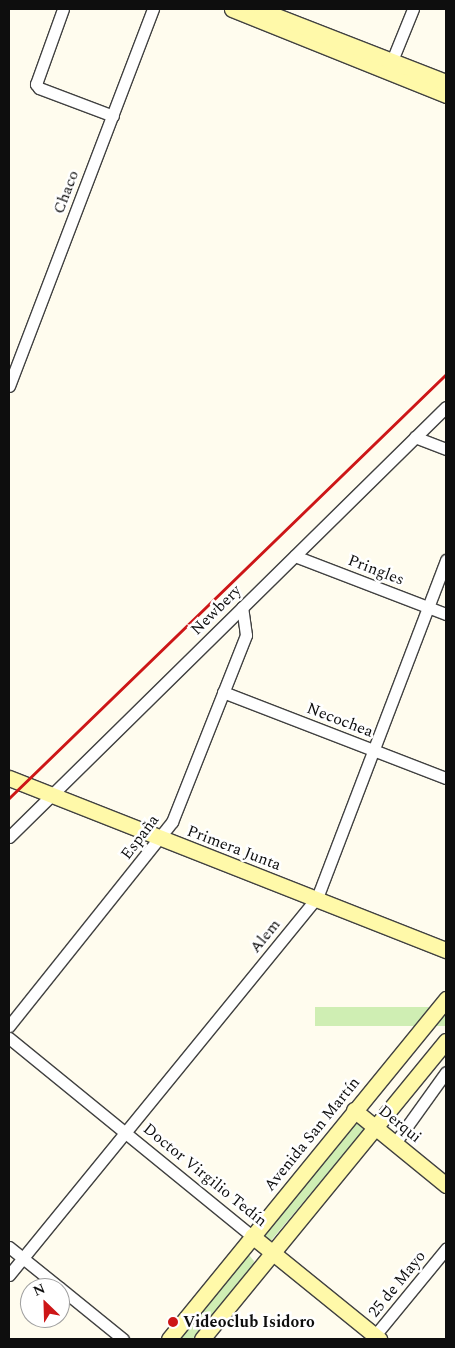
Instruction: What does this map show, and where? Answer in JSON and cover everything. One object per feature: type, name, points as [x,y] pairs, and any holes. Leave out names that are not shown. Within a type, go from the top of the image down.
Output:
[{"type":"main road","points":[[232,9],[390,67],[446,82]]},
{"type":"main road","points":[[259,9],[390,67],[446,95]]},
{"type":"main road","name":"Primera Junta","points":[[9,778],[446,950]]},
{"type":"main road","name":"Avenida San Martín","points":[[169,1339],[446,999]]},
{"type":"main road","points":[[202,1339],[446,1041]]},
{"type":"main road","name":"Derqui","points":[[354,1110],[446,1185]]},
{"type":"main road","name":"Doctor Virgilio Tedín","points":[[252,1236],[375,1338]]},
{"type":"street","points":[[63,9],[36,84],[39,88],[113,116]]},
{"type":"street","name":"Chaco","points":[[9,386],[13,363],[113,116],[153,9]]},
{"type":"street","points":[[390,67],[412,9]]},
{"type":"street","name":"Newbery","points":[[9,837],[446,407]]},
{"type":"street","points":[[415,437],[446,449]]},
{"type":"street","name":"Pringles","points":[[295,556],[446,614]]},
{"type":"street","name":"Alem","points":[[9,1275],[316,898],[446,560]]},
{"type":"street","name":"España","points":[[9,1026],[172,822],[246,635],[242,607]]},
{"type":"street","name":"Necochea","points":[[223,692],[446,778]]},
{"type":"street","name":"Doctor Virgilio Tedín","points":[[9,1038],[252,1236]]},
{"type":"street","points":[[395,1143],[446,1072]]},
{"type":"street","points":[[9,1247],[48,1278]]},
{"type":"street","name":"25 de Mayo","points":[[375,1338],[446,1249]]},
{"type":"street","points":[[70,1296],[123,1339]]},
{"type":"green space","points":[[315,1007],[446,1007],[446,1026],[315,1026]]},
{"type":"green space","points":[[355,1114],[368,1125],[268,1244],[255,1234]]},
{"type":"green space","points":[[249,1255],[254,1261],[253,1267],[196,1339],[178,1339],[244,1256]]},
{"type":"railway","points":[[9,798],[446,374]]},
{"type":"place","name":"Videoclub Isidoro","points":[[173,1322]]}]
